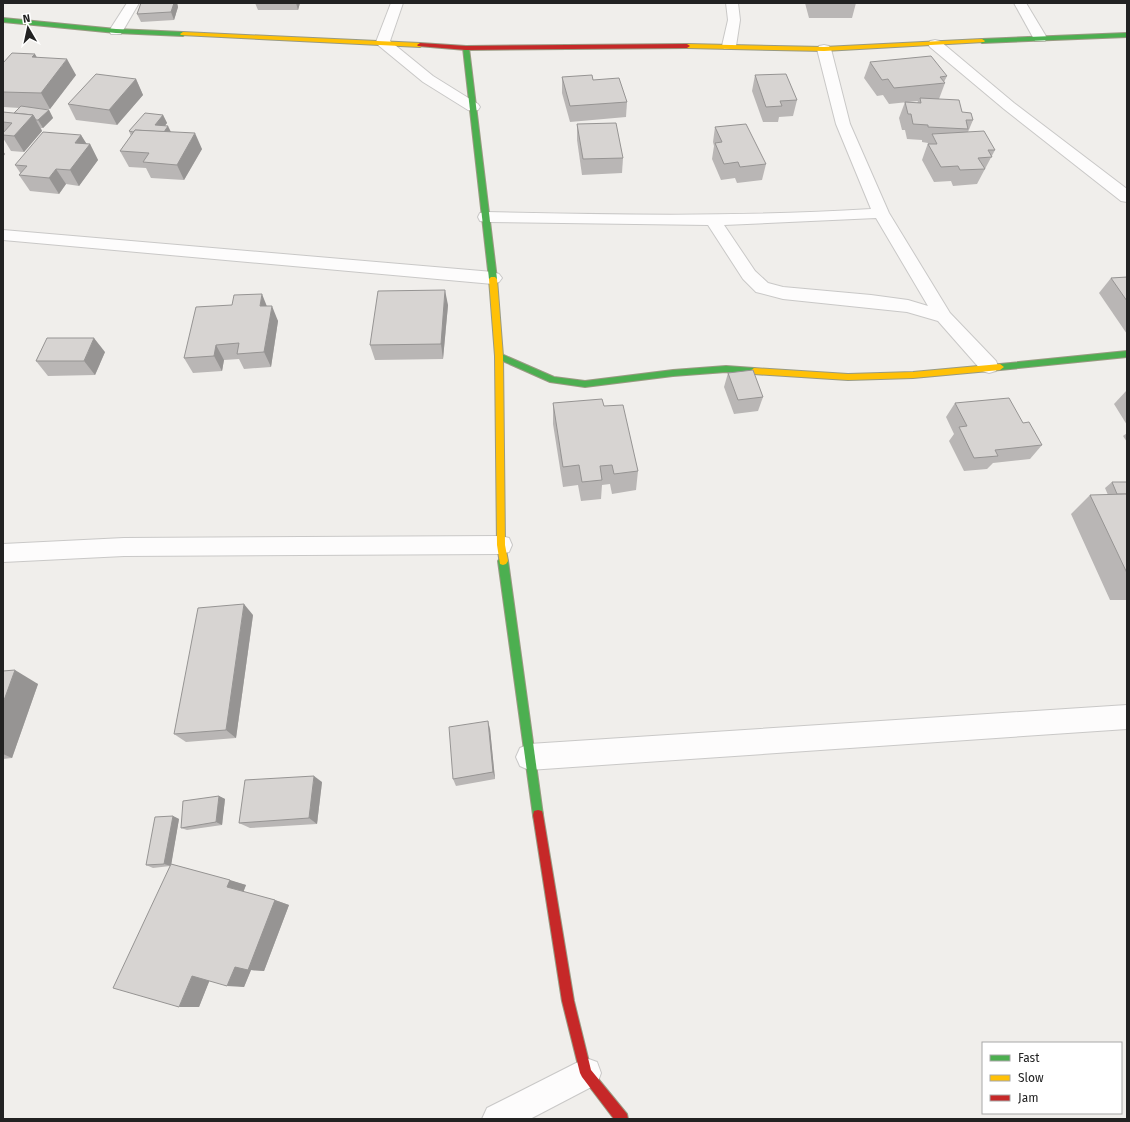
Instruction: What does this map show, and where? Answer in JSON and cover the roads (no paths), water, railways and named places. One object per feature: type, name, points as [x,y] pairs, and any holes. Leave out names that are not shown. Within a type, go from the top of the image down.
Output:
[{"type":"street","points":[[116,31],[133,3]]},
{"type":"street","points":[[383,42],[396,3]]},
{"type":"street","points":[[729,46],[734,20],[732,3]]},
{"type":"street","points":[[1020,3],[1040,38]]},
{"type":"street","points":[[3,20],[116,31],[383,42],[466,48],[729,46],[824,50],[1040,38],[1127,35]]},
{"type":"street","points":[[383,42],[428,79],[473,107]]},
{"type":"street","points":[[935,44],[1009,106],[1127,197]]},
{"type":"street","points":[[466,48],[493,278],[499,356],[501,545],[529,757],[568,1001],[586,1073],[622,1119]]},
{"type":"street","points":[[824,50],[843,124],[881,213],[944,316],[989,366]]},
{"type":"street","points":[[486,217],[713,220],[822,217],[881,213]]},
{"type":"street","points":[[713,220],[749,276],[762,288],[783,293],[908,306],[944,316]]},
{"type":"street","points":[[3,235],[493,278]]},
{"type":"street","points":[[499,356],[553,380],[585,384],[673,373],[726,369],[848,377],[913,375],[989,366],[1127,354]]},
{"type":"street","points":[[3,553],[124,547],[501,545]]},
{"type":"street","points":[[529,757],[1127,717]]},
{"type":"street","points":[[498,1119],[586,1073]]}]
